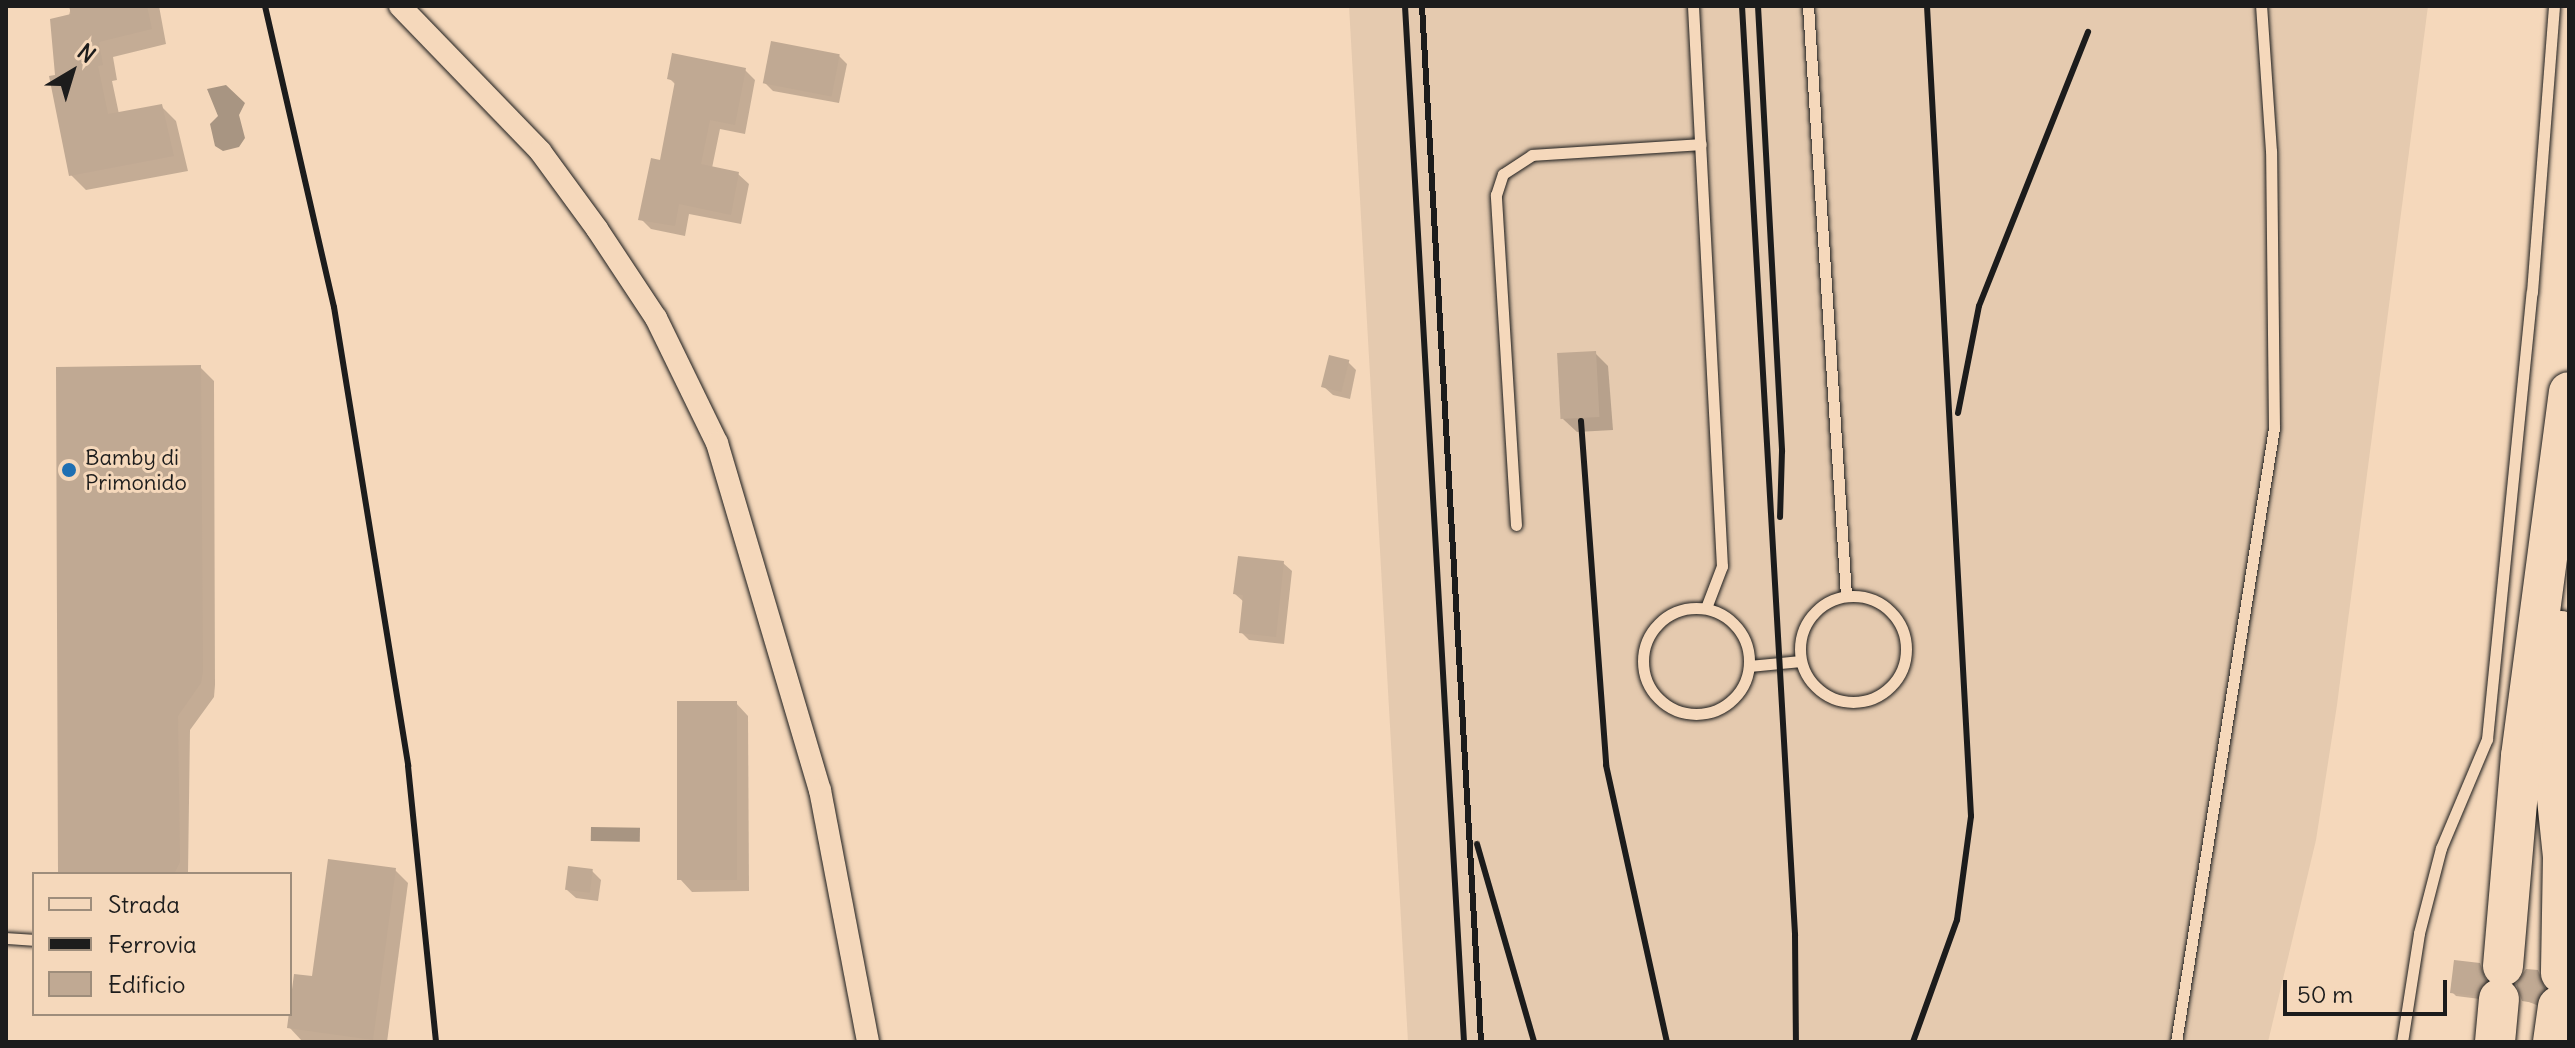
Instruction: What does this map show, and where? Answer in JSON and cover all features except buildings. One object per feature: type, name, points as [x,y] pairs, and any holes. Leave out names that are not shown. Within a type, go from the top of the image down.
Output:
[{"type":"highway","points":[[2495,1042],[2521,756],[2569,392]]},
{"type":"highway","points":[[2557,1007],[2563,856],[2546,716],[2569,564]]},
{"type":"highway","points":[[2561,631],[2560,724],[2569,754]]},
{"type":"street","points":[[400,6],[540,151],[597,229],[656,318],[717,443],[820,790],[868,1042]]},
{"type":"lane","points":[[1693,6],[1722,566],[1706,608]]},
{"type":"lane","points":[[1808,6],[1846,596]]},
{"type":"lane","points":[[2176,1042],[2274,428],[2271,151],[2261,6]]},
{"type":"lane","points":[[2402,1042],[2419,933],[2441,848],[2487,739],[2532,292],[2554,6]]},
{"type":"lane","points":[[1516,525],[1496,195],[1503,174],[1532,155],[1701,144]]},
{"type":"lane","points":[[1846,596],[1864,597],[1894,614],[1907,646],[1898,679],[1870,700],[1836,700],[1820,691],[1801,661],[1805,626],[1815,612],[1846,596]]},
{"type":"lane","points":[[1706,608],[1734,623],[1748,651],[1749,666],[1735,697],[1706,713],[1672,709],[1653,692],[1643,669],[1648,635],[1673,612],[1706,608]]},
{"type":"lane","points":[[1749,666],[1801,661]]},
{"type":"lane","points":[[6,938],[32,940]]},
{"type":"shaded area","points":[[1349,6],[2428,6],[2337,705],[2316,840],[2268,1042],[1408,1042]]},
{"type":"shaded area","points":[[226,85],[245,103],[239,115],[245,138],[239,147],[223,151],[215,146],[210,124],[218,116],[207,89]]},
{"type":"shaded area","points":[[591,827],[640,828],[640,842],[591,841]]},
{"type":"railway","points":[[265,6],[334,307],[408,766],[436,1042]]},
{"type":"railway","points":[[1405,6],[1464,1042]]},
{"type":"railway","points":[[1422,6],[1481,1042]]},
{"type":"railway","points":[[1742,6],[1795,935],[1796,1042]]},
{"type":"railway","points":[[1758,6],[1782,451],[1780,517]]},
{"type":"railway","points":[[1913,1042],[1957,920],[1971,816],[1927,6]]},
{"type":"railway","points":[[1958,413],[1979,306],[2088,32]]},
{"type":"railway","points":[[1581,421],[1606,765],[1667,1042]]},
{"type":"railway","points":[[1477,844],[1534,1042]]},
{"type":"place","name":"Bamby di Primonido","points":[[69,470]]}]
